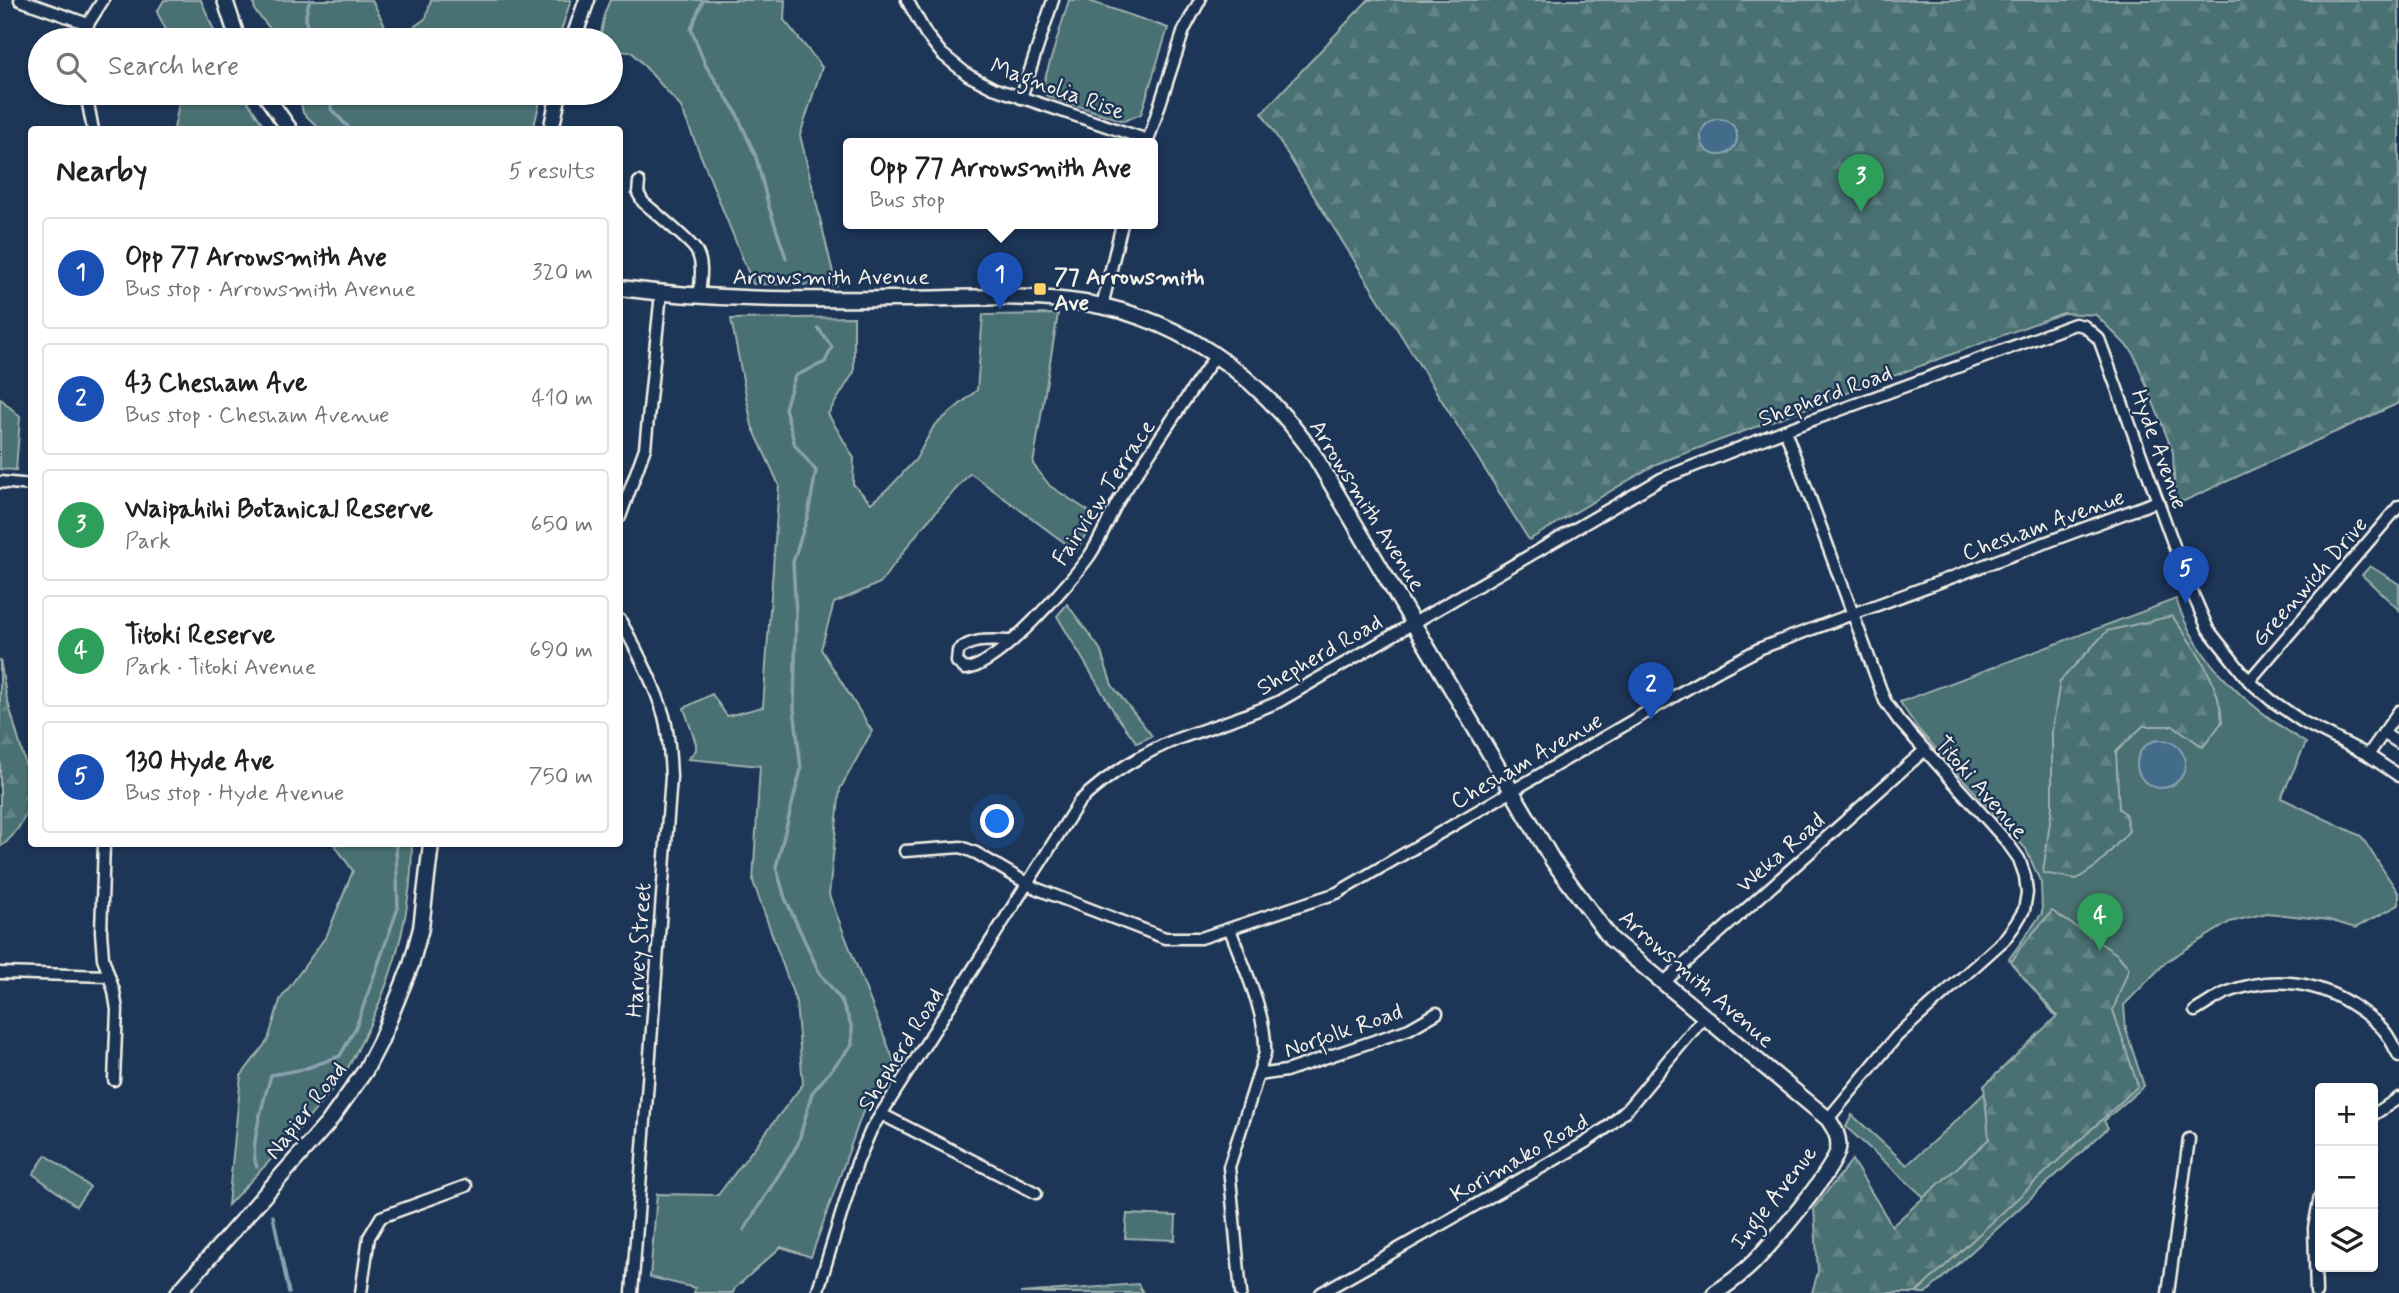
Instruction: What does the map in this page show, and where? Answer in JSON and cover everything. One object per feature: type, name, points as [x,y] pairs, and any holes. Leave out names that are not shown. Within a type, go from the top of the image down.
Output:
[{"type":"street","points":[[20,0],[88,24]]},
{"type":"street","points":[[87,28],[103,0]]},
{"type":"street","points":[[225,0],[234,28]]},
{"type":"street","points":[[577,28],[587,0]]},
{"type":"street","name":"Magnolia Rise","points":[[906,0],[926,34],[942,54],[968,75],[993,88],[1136,138]]},
{"type":"street","points":[[1021,98],[1053,0]]},
{"type":"street","points":[[1148,138],[1184,30],[1200,0]]},
{"type":"street","points":[[88,105],[92,126]]},
{"type":"street","points":[[272,105],[287,126]]},
{"type":"street","points":[[552,126],[556,105]]},
{"type":"street","points":[[639,182],[638,193],[643,202],[693,245],[699,254],[699,297]]},
{"type":"street","points":[[1102,306],[1121,229]]},
{"type":"street","name":"Arrowsmith Avenue","points":[[623,288],[699,297],[774,300],[1069,300],[1102,306],[1161,324],[1216,355],[1257,388],[1301,435],[1553,861],[1594,918],[1611,939],[1828,1119]]},
{"type":"street","points":[[623,509],[645,447],[661,293]]},
{"type":"street","name":"Shepherd Road","points":[[817,1293],[863,1146],[881,1114],[1079,802],[1111,775],[1179,738],[1244,717],[1278,702],[1661,479],[1785,430],[2075,324],[2091,330]]},
{"type":"street","name":"Hyde Avenue","points":[[2091,330],[2099,339],[2185,576],[2208,629],[2249,681],[2303,722],[2397,770]]},
{"type":"street","name":"Fairview Terrace","points":[[1012,641],[975,641],[964,645],[958,651],[957,662],[965,669],[975,667],[1012,641],[1030,625],[1090,555],[1118,502],[1216,355]]},
{"type":"street","name":"Titoki Avenue","points":[[1785,430],[1885,701],[2019,859],[2027,894],[2024,910],[2004,940],[1897,1036],[1828,1119]]},
{"type":"street","points":[[0,482],[28,485]]},
{"type":"street","name":"Chesham Avenue","points":[[905,851],[961,847],[976,853],[1027,885],[1166,938],[1201,938],[1337,893],[1761,648],[2158,501]]},
{"type":"street","name":"Greenwich Drive","points":[[2249,681],[2399,506]]},
{"type":"street","name":"Harvey Street","points":[[623,625],[664,716],[671,777],[632,1293]]},
{"type":"street","points":[[623,642],[630,638]]},
{"type":"street","points":[[2368,755],[2399,711]]},
{"type":"street","points":[[2383,733],[2399,743]]},
{"type":"street","name":"Weka Road","points":[[1663,983],[1924,750]]},
{"type":"street","points":[[104,847],[101,932],[103,958],[114,990],[117,1010],[114,1080]]},
{"type":"street","name":"Napier Road","points":[[178,1293],[328,1123],[365,1070],[380,1042],[411,965],[423,918],[431,847]]},
{"type":"street","points":[[1230,929],[1263,1023],[1265,1053],[1229,1167],[1241,1293]]},
{"type":"street","points":[[0,973],[109,976]]},
{"type":"street","points":[[2195,1011],[2227,992],[2256,984],[2282,982],[2310,985],[2341,997],[2365,1013],[2385,1031],[2399,1056]]},
{"type":"street","name":"Norfolk Road","points":[[1258,1075],[1286,1071],[1409,1029],[1437,1013]]},
{"type":"street","name":"Korimako Road","points":[[1321,1293],[1586,1142],[1609,1126],[1629,1107],[1705,1016]]},
{"type":"street","points":[[2378,1112],[2399,1098]]},
{"type":"street","points":[[881,1114],[1036,1193]]},
{"type":"street","name":"Ingle Avenue","points":[[1716,1293],[1754,1262],[1820,1182],[1836,1158],[1839,1144],[1828,1119]]},
{"type":"street","points":[[2168,1293],[2189,1139]]},
{"type":"street","points":[[361,1293],[369,1237],[381,1217],[394,1210],[466,1186]]},
{"type":"street","points":[[2316,1293],[2314,1228],[2318,1209]]},
{"type":"green space","points":[[164,0],[201,0],[213,28],[165,28],[157,12]]},
{"type":"green space","points":[[253,0],[372,0],[386,28],[270,28],[255,11]]},
{"type":"green space","points":[[431,0],[571,0],[562,28],[412,28],[426,18]]},
{"type":"green space","points":[[610,0],[785,0],[784,20],[822,67],[800,135],[836,285],[753,284],[681,107],[632,52],[623,52],[623,28],[602,28]]},
{"type":"green space","points":[[1069,0],[1086,0],[1168,28],[1141,114],[1124,121],[1047,96],[1042,88]]},
{"type":"green space","points":[[1368,0],[2399,0],[2399,403],[2184,501],[2175,500],[2173,452],[2133,352],[2096,315],[2063,313],[1656,464],[1529,540],[1262,113]]},
{"type":"green space","points":[[179,105],[250,105],[264,126],[175,126]]},
{"type":"green space","points":[[301,105],[539,105],[534,126],[317,126],[303,113]]},
{"type":"green space","points":[[1058,314],[1033,464],[1050,486],[1096,516],[1076,551],[970,473],[920,530],[880,583],[834,603],[821,649],[872,731],[840,789],[829,895],[895,1064],[862,1114],[811,1257],[781,1247],[735,1288],[733,1293],[694,1293],[695,1288],[650,1277],[657,1194],[718,1195],[803,1084],[796,1002],[753,881],[760,766],[688,759],[696,750],[696,744],[684,708],[712,694],[727,716],[763,707],[779,485],[752,426],[731,319],[854,317],[854,372],[828,414],[854,458],[853,484],[871,503],[916,459],[934,426],[977,390],[983,315]]},
{"type":"green space","points":[[0,398],[20,417],[16,470],[0,469]]},
{"type":"green space","points":[[2370,566],[2399,584],[2399,610],[2362,575]]},
{"type":"green space","points":[[2176,599],[2197,644],[2228,682],[2265,715],[2306,743],[2281,798],[2361,836],[2399,894],[2399,905],[2355,928],[2329,920],[2267,913],[2230,922],[2167,961],[2124,1005],[2126,1030],[2144,1086],[2104,1121],[2108,1128],[1926,1293],[1838,1293],[1924,1197],[1846,1127],[1852,1115],[1907,1165],[2059,1020],[2009,959],[2042,913],[2041,883],[2026,849],[1918,729],[1900,702]]},
{"type":"green space","points":[[1067,604],[1100,649],[1112,685],[1152,736],[1137,743],[1116,715],[1057,616]]},
{"type":"green space","points":[[2172,616],[2211,679],[2217,693],[2222,722],[2203,747],[2174,726],[2143,726],[2116,752],[2119,809],[2125,813],[2129,831],[2098,865],[2077,879],[2043,873],[2052,807],[2052,731],[2060,681],[2107,631]]},
{"type":"green space","points":[[0,659],[6,695],[28,773],[28,809],[13,836],[0,847]]},
{"type":"green space","points":[[336,847],[412,847],[405,920],[384,992],[354,1056],[332,1090],[228,1205],[241,1076],[268,1040],[280,1000],[327,935],[353,871]]},
{"type":"green space","points":[[2052,911],[2118,955],[2129,968],[2113,1010],[2138,1086],[1916,1293],[1812,1293],[1818,1272],[1814,1208],[1852,1160],[1892,1226],[1989,1139],[1984,1086],[2057,1016],[2011,963],[2020,948]]},
{"type":"green space","points":[[46,1155],[90,1187],[76,1206],[33,1174]]},
{"type":"green space","points":[[1127,1214],[1176,1216],[1175,1240],[1125,1238]]},
{"type":"green space","points":[[1138,1284],[1143,1293],[1020,1293]]},
{"type":"water","points":[[1719,119],[1731,125],[1737,137],[1731,149],[1719,155],[1707,149],[1701,137],[1707,125]]},
{"type":"water","points":[[2161,740],[2178,747],[2185,764],[2178,781],[2161,788],[2144,781],[2137,764],[2144,747]]},
{"type":"waterway","points":[[307,28],[310,0]]},
{"type":"waterway","points":[[703,0],[691,29],[706,66],[736,112],[756,157],[786,258]]},
{"type":"waterway","points":[[331,105],[331,109],[347,126]]},
{"type":"waterway","points":[[744,1230],[798,1144],[812,1093],[852,1045],[852,1027],[841,1000],[819,972],[785,898],[776,867],[801,769],[794,708],[796,614],[793,562],[808,515],[816,471],[795,445],[785,408],[795,376],[825,362],[832,347],[818,328]]},
{"type":"waterway","points":[[257,1167],[256,1135],[271,1075],[304,1069],[340,1056],[356,1027],[398,908],[396,847]]},
{"type":"waterway","points":[[273,1216],[289,1293]]},
{"type":"place","name":"Waipahihi Botanical Reserve","points":[[1861,212]]},
{"type":"place","name":"77 Arrowsmith Ave","points":[[1040,289]]},
{"type":"place","name":"Opp 77 Arrowsmith Ave","points":[[1000,310]]},
{"type":"place","name":"130 Hyde Ave","points":[[2186,604]]},
{"type":"place","name":"43 Chesham Ave","points":[[1651,720]]},
{"type":"place","name":"Titoki Reserve","points":[[2100,951]]}]
